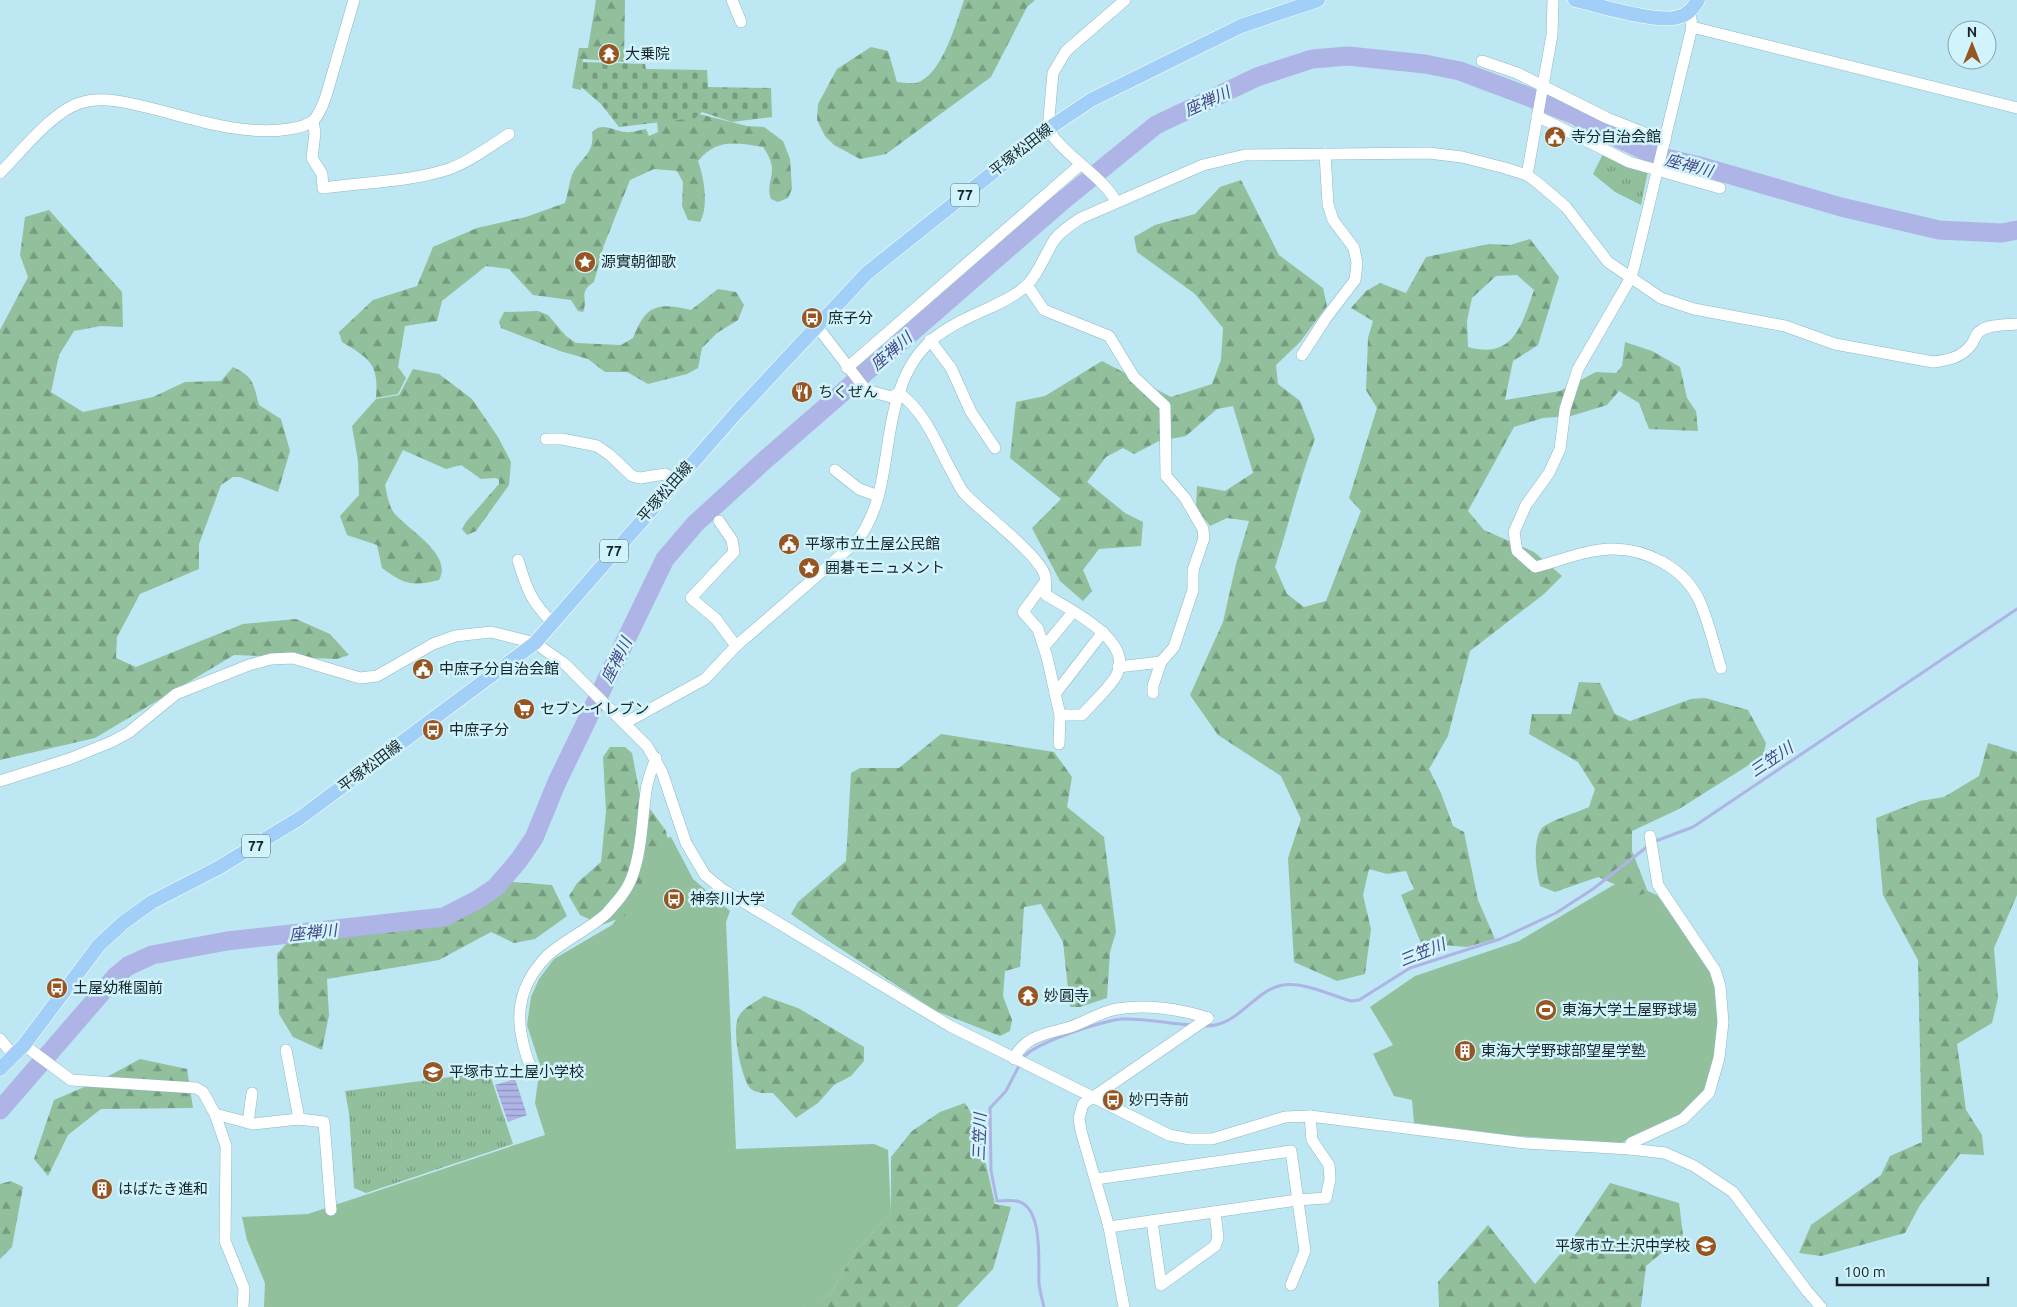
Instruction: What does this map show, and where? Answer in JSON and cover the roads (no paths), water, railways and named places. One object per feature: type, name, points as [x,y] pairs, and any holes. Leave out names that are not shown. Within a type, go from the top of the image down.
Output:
[{"type":"main road","name":"平塚松田線","points":[[0,1069],[24,1045],[99,945],[124,922],[152,902],[218,868],[300,818],[535,643],[676,480],[816,325],[868,273],[1048,129],[1091,100],[1241,26],[1318,0]]},
{"type":"main road","points":[[1575,0],[1663,19],[1678,18],[1694,6]]},
{"type":"street","points":[[0,173],[57,116],[77,104],[91,100],[123,102],[239,128],[276,131],[298,128],[312,121],[321,111],[354,0]]},
{"type":"street","points":[[732,0],[741,22]]},
{"type":"street","points":[[1116,202],[1112,194],[1052,136],[1048,129],[1053,73],[1066,51],[1125,0]]},
{"type":"street","points":[[1527,176],[1552,35],[1553,0]]},
{"type":"street","points":[[1694,6],[1692,27],[1630,279],[1578,369],[1565,408],[1560,449],[1550,473],[1526,505],[1514,532],[1517,551],[1535,567],[1590,552],[1610,549],[1647,555],[1666,563],[1687,580],[1700,602],[1721,668]]},
{"type":"street","points":[[1692,27],[2017,108]]},
{"type":"street","points":[[1482,61],[1543,86],[1607,118],[1665,141]]},
{"type":"street","points":[[1537,116],[1622,159],[1720,188]]},
{"type":"street","points":[[312,121],[315,133],[312,158],[322,174],[323,188],[416,177],[450,168],[475,157],[509,134]]},
{"type":"street","points":[[625,723],[704,679],[736,646],[857,541],[868,525],[878,496],[899,393],[911,366],[930,340],[948,327],[1009,298],[1027,285],[1063,230],[1081,218],[1179,174],[1226,158],[1245,155],[1429,153],[1462,157],[1527,176],[1552,193],[1608,262],[1630,279],[1661,298],[1694,309],[1785,326],[1835,344],[1933,362],[1960,356],[1971,346],[1979,332],[1996,325],[2017,324]]},
{"type":"street","points":[[1302,355],[1326,318],[1355,280],[1357,263],[1354,248],[1333,220],[1328,204],[1325,154]]},
{"type":"street","points":[[848,369],[1082,166]]},
{"type":"street","points":[[1027,285],[1044,310],[1109,336],[1116,344],[1134,377],[1165,406],[1166,476],[1185,498],[1203,529],[1204,538],[1192,570],[1193,590],[1174,647],[1161,662],[1153,686],[1153,694]]},
{"type":"street","points":[[816,325],[864,388],[869,392],[891,397],[899,393]]},
{"type":"street","points":[[930,340],[952,368],[971,412],[995,448]]},
{"type":"street","points":[[899,393],[913,404],[929,424],[940,451],[964,493],[1008,533],[1040,567],[1045,575],[1046,596],[1103,632],[1114,643],[1119,660],[1118,673],[1082,715],[1060,715]]},
{"type":"street","points":[[546,439],[562,439],[597,446],[610,455],[632,476],[640,478],[665,474],[676,480]]},
{"type":"street","points":[[836,470],[860,488],[878,496]]},
{"type":"street","points":[[719,521],[732,540],[734,552],[691,598],[716,619],[736,646]]},
{"type":"street","points":[[518,560],[526,588],[536,606],[552,622]]},
{"type":"street","points":[[1045,582],[1023,612],[1038,629],[1044,647],[1060,715],[1059,744]]},
{"type":"street","points":[[1044,647],[1073,612]]},
{"type":"street","points":[[0,781],[69,759],[111,742],[128,732],[176,694],[240,668],[271,659],[293,658],[360,678],[377,676],[433,644],[455,636],[492,632],[535,643],[565,664],[591,688],[656,758],[686,842],[705,874],[722,889],[950,1026],[1169,1135],[1190,1139],[1212,1140],[1285,1117],[1310,1116],[1525,1144],[1630,1149],[1664,1153],[1694,1166],[1733,1192],[1821,1307]]},
{"type":"street","points":[[1055,694],[1103,632]]},
{"type":"street","points":[[1118,666],[1161,662]]},
{"type":"street","points":[[532,1071],[522,1047],[518,1022],[521,999],[531,976],[548,955],[590,928],[622,896],[632,877],[646,788],[656,758]]},
{"type":"street","points":[[1630,1149],[1631,1144],[1683,1119],[1709,1093],[1719,1058],[1724,1022],[1720,986],[1715,970],[1658,885],[1650,836]]},
{"type":"street","points":[[1014,1059],[1027,1041],[1037,1036],[1069,1028],[1092,1016],[1118,1009],[1150,1008],[1189,1012],[1208,1018],[1083,1104],[1079,1118],[1083,1144],[1096,1179],[1109,1226],[1124,1307]]},
{"type":"street","points":[[0,1039],[14,1056]]},
{"type":"street","points":[[24,1045],[49,1065],[71,1080],[78,1082],[120,1081],[196,1088],[203,1092],[215,1114],[226,1146],[225,1241],[244,1288],[243,1307]]},
{"type":"street","points":[[286,1050],[299,1119]]},
{"type":"street","points":[[248,1123],[252,1093]]},
{"type":"street","points":[[215,1114],[248,1123],[277,1123],[299,1119],[324,1122],[331,1210]]},
{"type":"street","points":[[1109,1226],[1297,1200],[1326,1198],[1330,1179],[1329,1164],[1312,1140],[1310,1116]]},
{"type":"street","points":[[1096,1179],[1292,1151],[1305,1251],[1292,1285]]},
{"type":"street","points":[[1152,1221],[1161,1285],[1215,1246],[1218,1238],[1215,1212]]},
{"type":"water","points":[[515,1079],[527,1115],[508,1122],[495,1085]]},
{"type":"waterway","name":"座禅川","points":[[0,1110],[116,976],[128,966],[152,955],[227,941],[444,917],[477,900],[496,887],[519,860],[534,838],[557,782],[665,559],[695,524],[766,459],[1060,203],[1156,125],[1257,77],[1312,59],[1348,56],[1425,64],[1460,71],[1577,116],[1592,126],[1657,156],[1700,166],[1841,207],[1939,230],[2002,233],[2017,230]]},
{"type":"waterway","name":"三笠川","points":[[1653,842],[1693,827],[2017,609]]},
{"type":"waterway","name":"三笠川","points":[[1203,1026],[1216,1025],[1226,1021],[1272,988],[1283,985],[1300,985],[1351,1001],[1359,1000],[1410,968],[1500,939],[1556,913],[1593,889],[1648,846]]},
{"type":"waterway","name":"三笠川","points":[[1023,1059],[1028,1053],[1052,1040],[1113,1020],[1139,1019],[1192,1025]]},
{"type":"waterway","name":"三笠川","points":[[1020,1064],[1006,1091],[990,1108],[991,1171],[997,1201],[1017,1201],[1026,1205],[1036,1224],[1039,1250],[1039,1284],[1044,1307]]},
{"type":"place","name":"大乗院","points":[[609,54]]},
{"type":"place","name":"寺分自治会館","points":[[1555,137]]},
{"type":"place","name":"源實朝御歌","points":[[585,262]]},
{"type":"place","name":"庶子分","points":[[812,318]]},
{"type":"place","name":"ちくぜん","points":[[802,392]]},
{"type":"place","name":"平塚市立土屋公民館","points":[[789,544]]},
{"type":"place","name":"囲碁モニュメント","points":[[809,568]]},
{"type":"place","name":"中庶子分自治会館","points":[[423,669]]},
{"type":"place","name":"セブン-イレブン","points":[[524,709]]},
{"type":"place","name":"中庶子分","points":[[433,730]]},
{"type":"place","name":"神奈川大学","points":[[674,899]]},
{"type":"place","name":"土屋幼稚園前","points":[[57,988]]},
{"type":"place","name":"妙圓寺","points":[[1028,996]]},
{"type":"place","name":"東海大学土屋野球場","points":[[1546,1010]]},
{"type":"place","name":"東海大学野球部望星学塾","points":[[1465,1051]]},
{"type":"place","name":"平塚市立土屋小学校","points":[[433,1072]]},
{"type":"place","name":"妙円寺前","points":[[1113,1100]]},
{"type":"place","name":"はばたき進和","points":[[102,1189]]},
{"type":"place","name":"平塚市立土沢中学校","points":[[1706,1246]]}]
